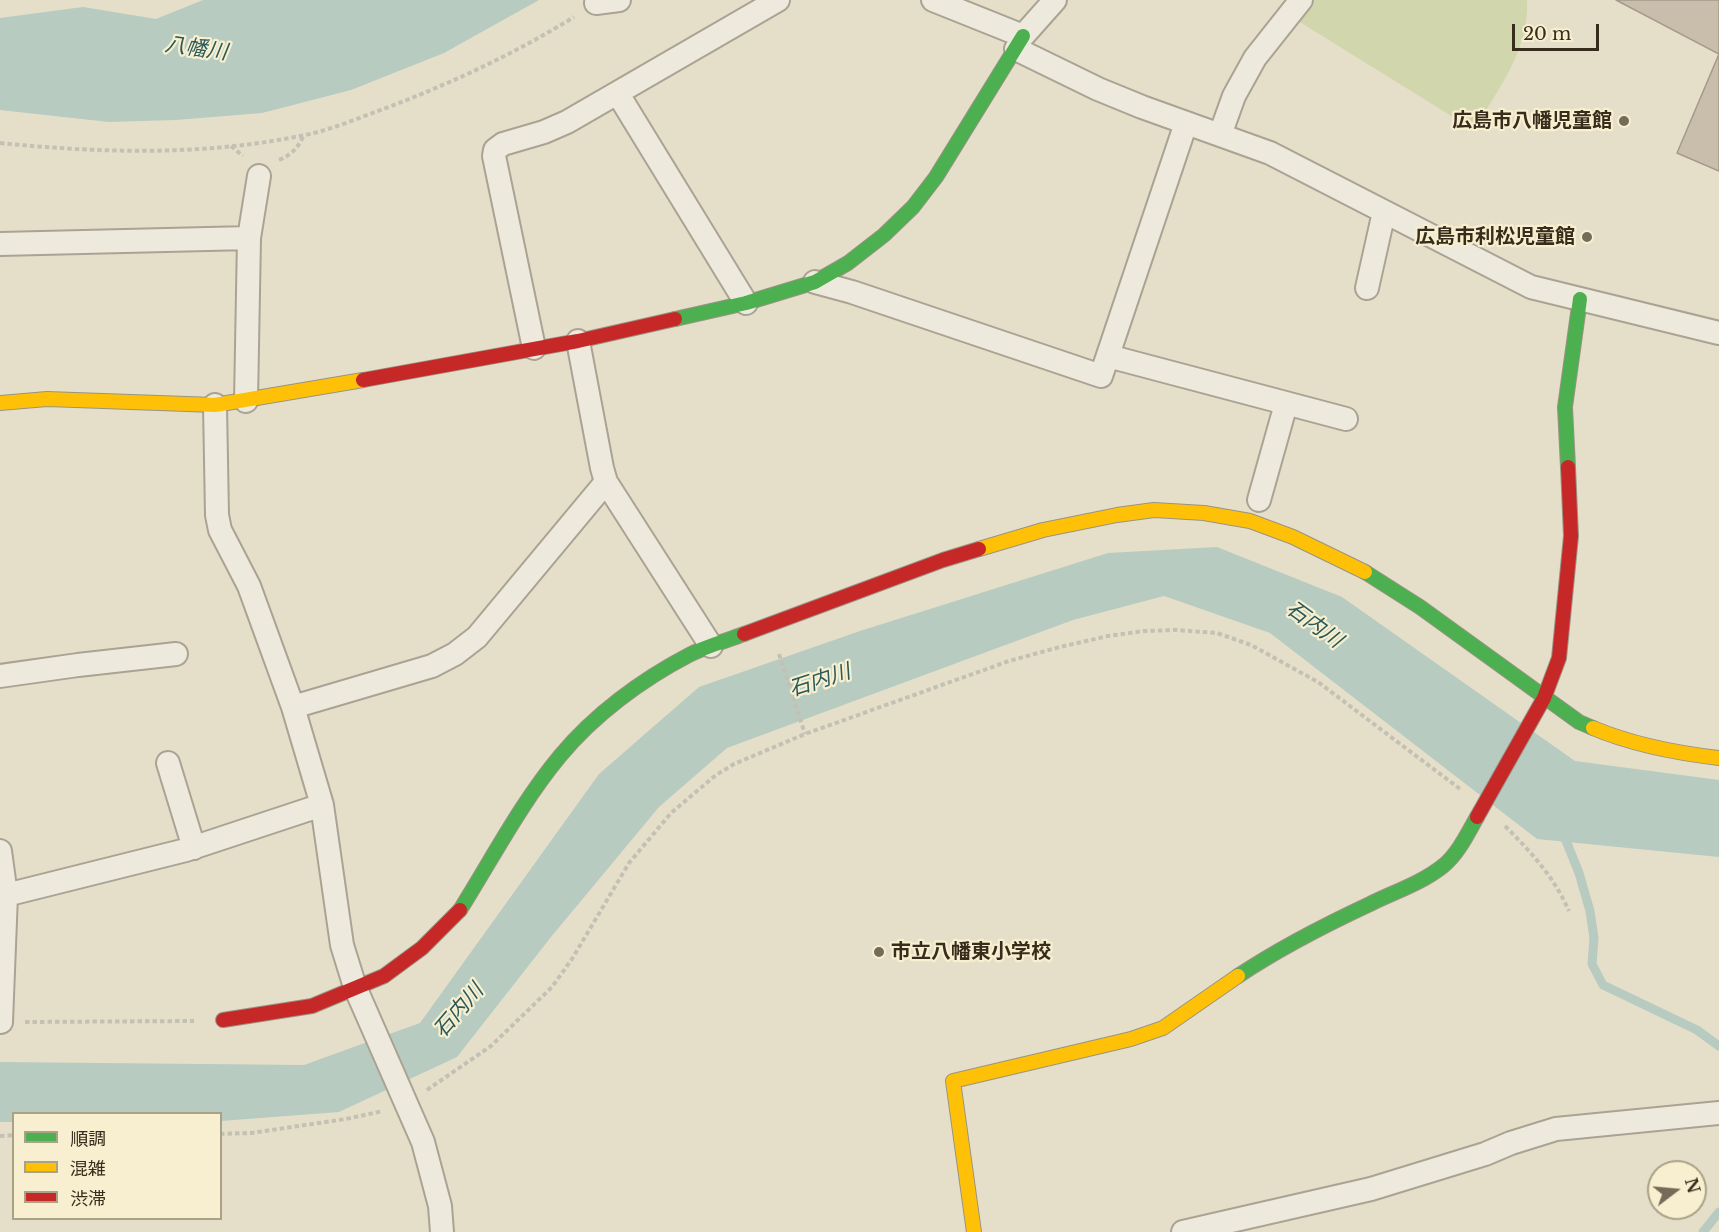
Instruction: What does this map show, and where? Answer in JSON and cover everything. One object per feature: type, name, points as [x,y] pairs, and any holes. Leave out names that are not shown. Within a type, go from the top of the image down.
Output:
[{"type":"street","points":[[596,3],[619,0]]},
{"type":"street","points":[[534,348],[494,156],[495,150],[503,144],[544,132],[567,122],[778,0]]},
{"type":"street","points":[[933,0],[1019,43],[1098,89],[1270,153],[1531,287],[1719,333]]},
{"type":"street","points":[[0,403],[47,399],[215,405],[246,401],[578,341],[746,303],[815,282],[848,263],[884,235],[913,207],[936,177],[1019,43],[1055,0]]},
{"type":"street","points":[[1220,135],[1234,96],[1255,58],[1300,0]]},
{"type":"street","points":[[618,94],[746,303]]},
{"type":"street","points":[[815,282],[864,296],[1101,376],[1186,123]]},
{"type":"street","points":[[246,401],[249,238],[259,176]]},
{"type":"street","points":[[1367,288],[1384,212]]},
{"type":"street","points":[[0,244],[249,238]]},
{"type":"street","points":[[974,1232],[953,1081],[1131,1038],[1163,1028],[1266,957],[1428,876],[1445,865],[1465,838],[1544,698],[1559,658],[1571,536],[1565,407],[1580,299]]},
{"type":"street","points":[[578,341],[606,482],[711,646]]},
{"type":"street","points":[[1108,356],[1346,419]]},
{"type":"street","points":[[1259,500],[1286,404]]},
{"type":"street","points":[[215,405],[216,515],[220,530],[249,586],[293,707],[322,805],[342,945],[358,995],[423,1142],[440,1206],[442,1232]]},
{"type":"street","points":[[293,707],[432,666],[455,654],[477,637],[606,482]]},
{"type":"street","points":[[223,1020],[358,995],[422,948],[459,911],[529,799],[560,756],[595,721],[636,687],[690,654],[943,560],[1043,530],[1117,515],[1154,510],[1204,513],[1250,521],[1272,528],[1332,554],[1364,571],[1420,607],[1579,722],[1621,740],[1719,758]]},
{"type":"street","points":[[0,676],[176,654]]},
{"type":"street","points":[[168,763],[194,848]]},
{"type":"street","points":[[6,895],[194,848],[322,805]]},
{"type":"street","points":[[0,851],[6,895],[1,1022]]},
{"type":"street","points":[[1183,1232],[1371,1189],[1485,1154],[1556,1128],[1719,1113]]},
{"type":"path","points":[[0,143],[89,151],[180,149],[231,146],[303,136],[362,117],[446,85],[556,28],[596,3]]},
{"type":"path","points":[[222,1134],[251,1133],[379,1112],[491,1046],[552,987],[583,942],[629,863],[671,813],[700,788],[734,764],[805,735],[1009,661],[1108,636],[1144,631],[1176,630],[1217,633],[1251,645],[1318,682],[1485,804],[1533,854],[1560,890],[1569,911]]},
{"type":"path","points":[[776,643],[805,735]]},
{"type":"path","points":[[1,1022],[223,1020]]},
{"type":"green space","points":[[1315,0],[1527,0],[1527,18],[1511,68],[1474,130],[1298,21]]},
{"type":"water","name":"八幡川","points":[[203,0],[539,0],[444,53],[351,90],[262,113],[176,120],[109,122],[0,110],[0,18],[83,7],[156,19]]},
{"type":"water","name":"石内川","points":[[1217,547],[1342,597],[1575,761],[1719,780],[1719,857],[1537,839],[1270,633],[1164,596],[1073,620],[727,748],[659,807],[551,937],[457,1057],[339,1112],[222,1121],[222,1112],[12,1112],[12,1122],[0,1122],[0,1062],[304,1065],[420,1023],[599,774],[699,687],[860,631],[1108,553]]},
{"type":"building","points":[[1616,0],[1719,0],[1719,54]]},
{"type":"building","points":[[1719,54],[1719,171],[1677,153]]},
{"type":"waterway","points":[[1563,833],[1579,873],[1590,911],[1594,938],[1592,964],[1603,985],[1697,1030],[1719,1046]]},
{"type":"waterway","points":[[1703,1232],[1719,1212]]},
{"type":"traffic: fast","points":[[675,319],[746,303],[815,282],[848,263],[884,235],[913,207],[936,177],[1023,36]]},
{"type":"traffic: fast","points":[[1568,467],[1565,407],[1580,299]]},
{"type":"traffic: fast","points":[[1365,572],[1420,607],[1579,722],[1593,728]]},
{"type":"traffic: fast","points":[[460,910],[532,793],[560,756],[588,726],[636,687],[671,665],[702,649],[744,634]]},
{"type":"traffic: fast","points":[[1238,976],[1303,937],[1435,872],[1453,856],[1477,817]]},
{"type":"traffic: slow","points":[[0,403],[47,399],[215,405],[363,380]]},
{"type":"traffic: slow","points":[[979,549],[1043,530],[1154,510],[1204,513],[1250,521],[1293,537],[1365,572]]},
{"type":"traffic: slow","points":[[1593,728],[1655,748],[1719,758]]},
{"type":"traffic: slow","points":[[974,1232],[953,1081],[1131,1039],[1163,1028],[1238,976]]},
{"type":"traffic: jam","points":[[363,380],[578,341],[675,319]]},
{"type":"traffic: jam","points":[[1477,817],[1544,698],[1559,658],[1571,536],[1568,467]]},
{"type":"traffic: jam","points":[[744,634],[943,560],[979,549]]},
{"type":"traffic: jam","points":[[223,1020],[312,1006],[384,976],[422,948],[460,910]]},
{"type":"place","name":"広島市八幡児童館","points":[[1624,121]]},
{"type":"place","name":"広島市利松児童館","points":[[1587,237]]},
{"type":"place","name":"市立八幡東小学校","points":[[879,952]]}]
